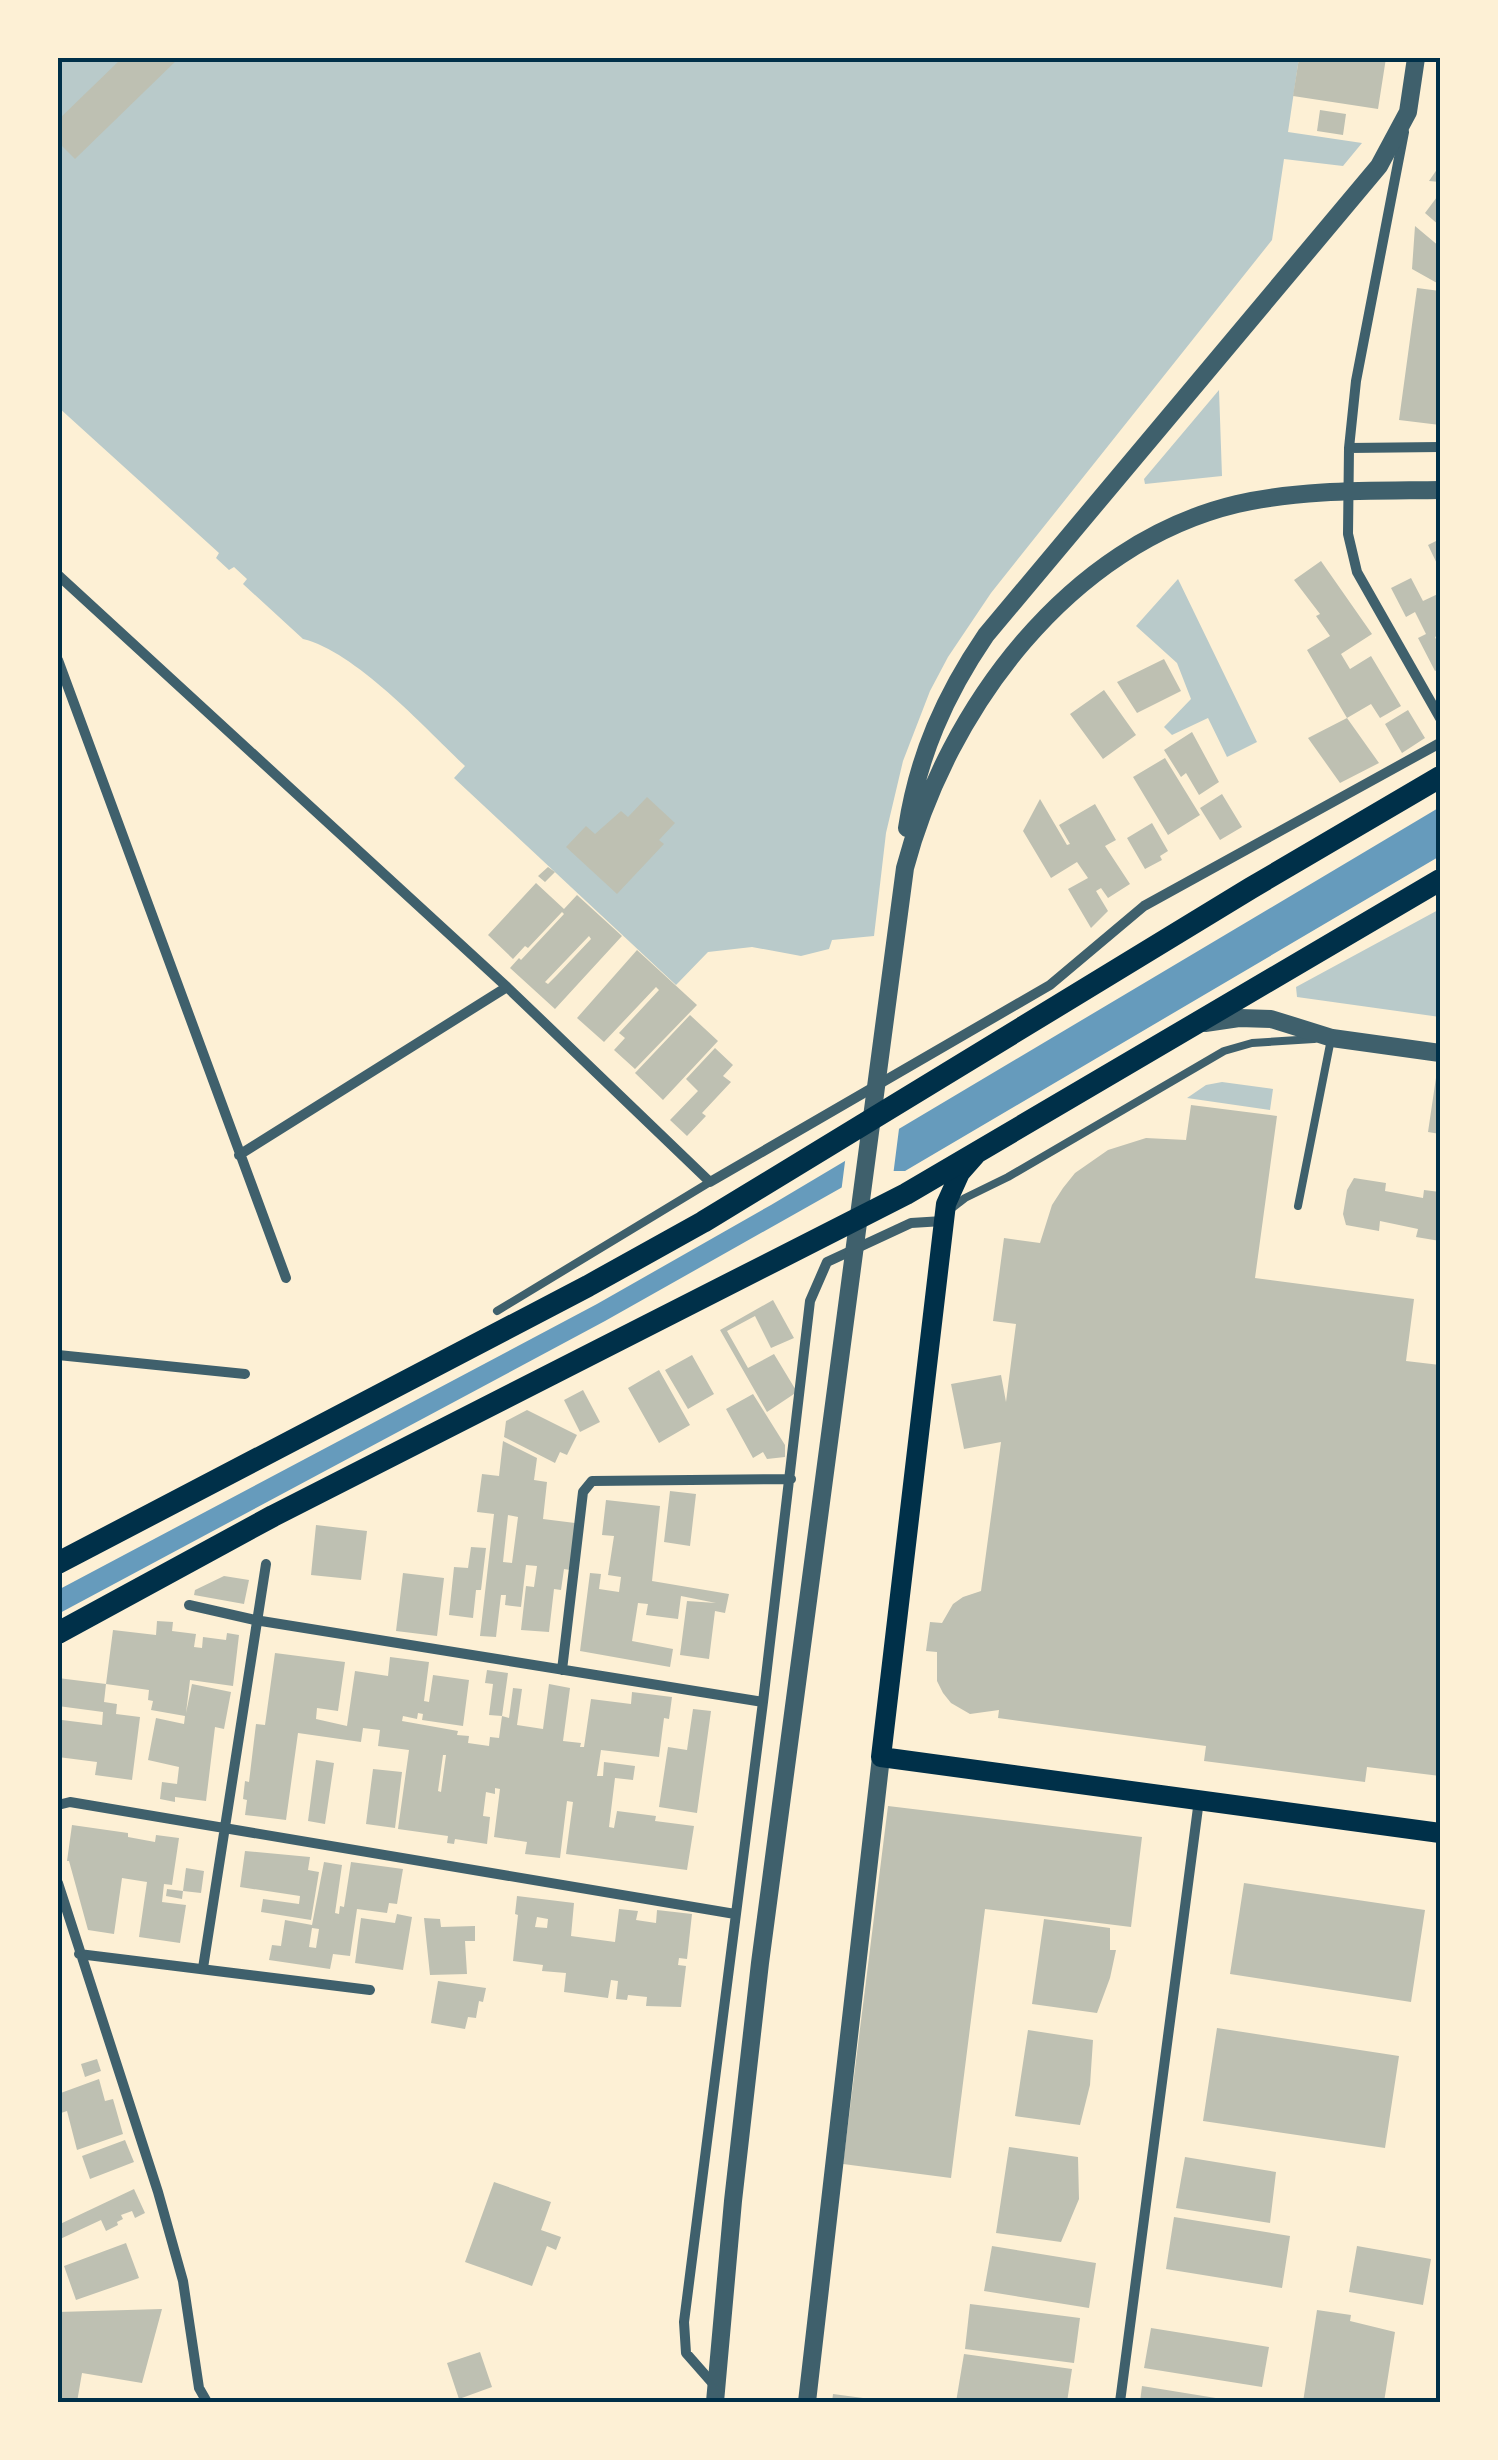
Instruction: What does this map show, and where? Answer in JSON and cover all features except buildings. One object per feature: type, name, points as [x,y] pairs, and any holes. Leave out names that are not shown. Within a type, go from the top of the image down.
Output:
[{"type":"main road","points":[[58,1563],[703,1222],[1440,777]]},
{"type":"main road","points":[[58,1633],[273,1516],[836,1230],[984,1149],[1440,880]]},
{"type":"main road","points":[[984,1149],[960,1173],[943,1220],[881,1757],[1440,1833]]},
{"type":"street","points":[[1416,58],[1356,381],[1349,453],[1348,534],[1357,572],[1440,718]]},
{"type":"street","points":[[715,2394],[760,1964],[906,837],[919,770],[942,706],[986,635],[1356,195],[1391,148],[1408,112]]},
{"type":"street","points":[[1349,453],[1440,447]]},
{"type":"street","points":[[904,870],[934,782],[979,702],[1049,616],[1113,560],[1174,526],[1237,504],[1317,493],[1440,490]]},
{"type":"street","points":[[58,575],[508,987],[710,1182],[1050,985],[1144,906],[1440,744]]},
{"type":"street","points":[[58,660],[286,1278]]},
{"type":"street","points":[[239,1155],[508,987]]},
{"type":"street","points":[[1186,1030],[1223,1020],[1255,1018],[1293,1024],[1332,1038],[1440,1052]]},
{"type":"street","points":[[715,2394],[686,2353],[684,2322],[810,1301],[827,1262],[912,1223],[943,1220]]},
{"type":"street","points":[[58,1355],[245,1374]]},
{"type":"street","points":[[562,1670],[584,1492],[592,1481],[790,1479]]},
{"type":"street","points":[[203,1968],[266,1564]]},
{"type":"street","points":[[189,1605],[255,1620],[763,1702]]},
{"type":"street","points":[[807,2402],[881,1757]]},
{"type":"street","points":[[1120,2402],[1200,1799]]},
{"type":"street","points":[[58,1805],[70,1802],[735,1914]]},
{"type":"street","points":[[58,1883],[62,1911],[158,2192],[178,2263],[199,2388],[207,2402]]},
{"type":"street","points":[[79,1954],[370,1990]]},
{"type":"street","points":[[191,2402],[199,2388]]},
{"type":"lane","points":[[943,1220],[964,1198],[1008,1177],[1224,1050],[1252,1043],[1332,1038],[1298,1206]]},
{"type":"lane","points":[[497,1310],[710,1182]]},
{"type":"shaded area","points":[[58,58],[1299,58],[1288,132],[1362,143],[1343,166],[1284,159],[1272,240],[991,593],[948,657],[930,691],[903,761],[886,833],[874,936],[832,940],[829,949],[801,956],[752,947],[708,952],[676,985],[454,778],[465,766],[410,713],[345,659],[303,639],[243,584],[247,579],[234,567],[229,570],[216,558],[219,553],[58,407]]},
{"type":"shaded area","points":[[1219,390],[1222,476],[1145,484],[1144,479]]},
{"type":"shaded area","points":[[1178,579],[1257,742],[1227,757],[1208,718],[1172,735],[1164,727],[1191,699],[1177,663],[1136,626]]},
{"type":"shaded area","points":[[1440,909],[1440,1017],[1297,997],[1296,987]]},
{"type":"shaded area","points":[[1222,1082],[1273,1089],[1270,1110],[1187,1098],[1206,1085]]},
{"type":"water","points":[[1440,807],[1440,856],[905,1171],[871,1171],[605,1321],[58,1614],[58,1590],[597,1304],[771,1205]]},
{"type":"pier","points":[[900,1121],[893,1176],[872,1176],[841,1193],[846,1154]]}]
